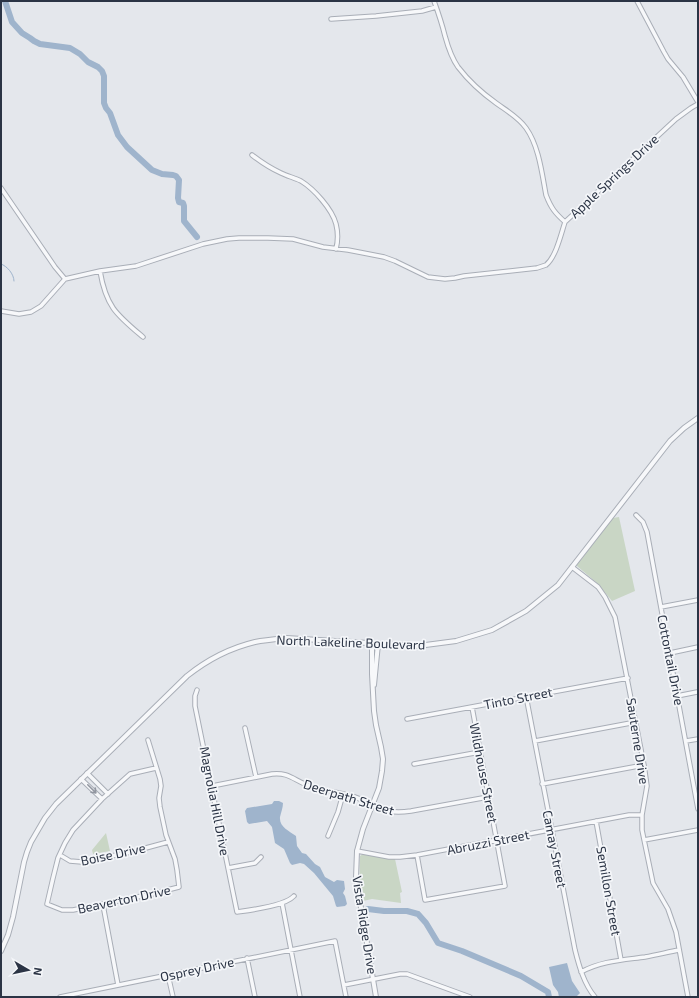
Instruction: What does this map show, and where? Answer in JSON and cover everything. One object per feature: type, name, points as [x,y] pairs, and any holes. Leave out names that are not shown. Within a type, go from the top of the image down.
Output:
[{"type":"street","points":[[434,1],[448,47],[457,66],[473,83],[495,102],[512,113],[528,132],[535,146],[546,196],[555,213],[565,222]]},
{"type":"street","points":[[637,1],[666,55],[683,77],[698,103]]},
{"type":"street","points":[[331,19],[422,11],[436,7]]},
{"type":"street","name":"Apple Springs Drive","points":[[65,279],[100,271],[136,266],[203,244],[227,239],[268,238],[293,239],[323,247],[368,254],[394,260],[428,277],[444,279],[537,268],[545,265],[552,258],[565,222],[676,119],[698,103]]},
{"type":"street","points":[[252,155],[269,167],[301,181],[320,197],[336,224],[338,234],[336,249]]},
{"type":"street","points":[[1,188],[55,267],[65,279],[41,306],[31,312],[18,314],[1,312]]},
{"type":"street","points":[[100,271],[103,286],[110,304],[120,317],[143,336]]},
{"type":"street","name":"North Lakeline Boulevard","points":[[1,951],[10,929],[24,862],[31,842],[45,818],[52,808],[87,773],[187,676],[220,655],[244,645],[256,642],[286,638],[378,644],[429,645],[456,641],[492,630],[526,611],[558,585],[670,442],[684,428],[698,418]]},
{"type":"street","name":"Cottontail Drive","points":[[636,515],[643,522],[647,532],[677,696],[696,785],[698,809]]},
{"type":"street","name":"Sauterne Drive","points":[[572,567],[598,588],[606,597],[615,617],[628,678],[647,786],[642,815],[642,830],[653,884],[668,909],[676,932],[688,997]]},
{"type":"street","points":[[661,607],[698,600]]},
{"type":"street","name":"Vista Ridge Drive","points":[[372,643],[373,690],[376,721],[383,759],[380,788],[363,830],[357,851],[356,878],[376,997]]},
{"type":"street","name":"Vista Ridge Drive","points":[[373,690],[376,678],[378,644]]},
{"type":"street","points":[[670,653],[698,647]]},
{"type":"street","name":"Tinto Street","points":[[407,719],[628,678]]},
{"type":"street","name":"Magnolia Hill Drive","points":[[197,690],[194,700],[195,706],[237,912],[282,904]]},
{"type":"street","points":[[677,696],[697,692]]},
{"type":"street","name":"Camay Street","points":[[526,696],[575,950],[581,972],[595,997]]},
{"type":"street","name":"Wildhouse Street","points":[[417,855],[425,900],[505,886],[472,707]]},
{"type":"street","points":[[535,741],[636,722]]},
{"type":"street","points":[[245,728],[256,777]]},
{"type":"street","points":[[686,741],[698,738]]},
{"type":"street","points":[[148,740],[160,779],[160,807],[168,842]]},
{"type":"street","points":[[414,764],[480,752]]},
{"type":"street","points":[[542,784],[644,765]]},
{"type":"street","points":[[60,856],[65,843],[73,830],[102,799],[130,774],[156,768]]},
{"type":"street","points":[[87,773],[108,794]]},
{"type":"street","name":"Deerpath Street","points":[[212,786],[276,773],[286,774],[306,785],[354,797],[389,811],[400,812],[488,796]]},
{"type":"street","points":[[81,779],[102,799]]},
{"type":"street","points":[[328,836],[338,812],[343,794]]},
{"type":"street","name":"Abruzzi Street","points":[[357,851],[390,857],[417,855],[629,815],[642,815]]},
{"type":"street","name":"Semillon Street","points":[[596,821],[621,960]]},
{"type":"street","points":[[644,840],[698,830]]},
{"type":"street","name":"Boise Drive","points":[[60,856],[70,861],[82,862],[131,852],[168,842]]},
{"type":"street","name":"Beaverton Drive","points":[[60,856],[47,904],[62,910],[73,910],[103,905],[178,887],[175,859],[168,842]]},
{"type":"street","points":[[228,868],[255,863],[261,857]]},
{"type":"street","points":[[294,896],[291,900],[282,904],[300,997]]},
{"type":"street","points":[[103,905],[118,985]]},
{"type":"street","name":"Osprey Drive","points":[[63,997],[335,941],[344,985]]},
{"type":"street","points":[[581,972],[598,964],[679,950]]},
{"type":"street","points":[[247,958],[255,997]]},
{"type":"street","points":[[346,997],[344,985],[400,974],[407,974],[470,997]]},
{"type":"street","points":[[168,975],[173,997]]},
{"type":"street","points":[[453,997],[455,991]]},
{"type":"green space","points":[[619,517],[635,591],[612,601],[597,583],[577,566],[577,564],[613,518]]},
{"type":"green space","points":[[106,833],[110,851],[93,854],[92,850]]},
{"type":"green space","points":[[363,854],[395,859],[402,892],[400,893],[401,903],[372,899],[363,901],[360,884],[360,856]]},
{"type":"water","points":[[274,801],[283,803],[280,817],[281,823],[296,836],[297,846],[302,853],[306,854],[315,864],[320,867],[325,877],[334,882],[337,880],[344,881],[345,889],[343,893],[347,904],[345,906],[336,906],[333,896],[314,873],[304,864],[300,863],[292,865],[290,863],[284,849],[275,843],[272,827],[267,821],[249,824],[247,822],[245,811],[247,808],[272,804]]},
{"type":"water","points":[[567,963],[572,981],[580,993],[576,997],[559,997],[558,992],[553,985],[549,967]]},
{"type":"waterway","points":[[5,1],[12,22],[22,33],[40,44],[70,48],[102,71],[104,76],[104,103],[110,113],[118,135],[127,147],[152,170],[162,174],[176,176],[179,180],[179,202],[183,203],[184,206],[184,221],[197,237]]},
{"type":"waterway","points":[[1,264],[10,271],[14,281]]},
{"type":"waterway","points":[[368,909],[407,911],[418,914],[426,923],[438,943],[462,951],[521,976],[548,992],[549,997]]}]
